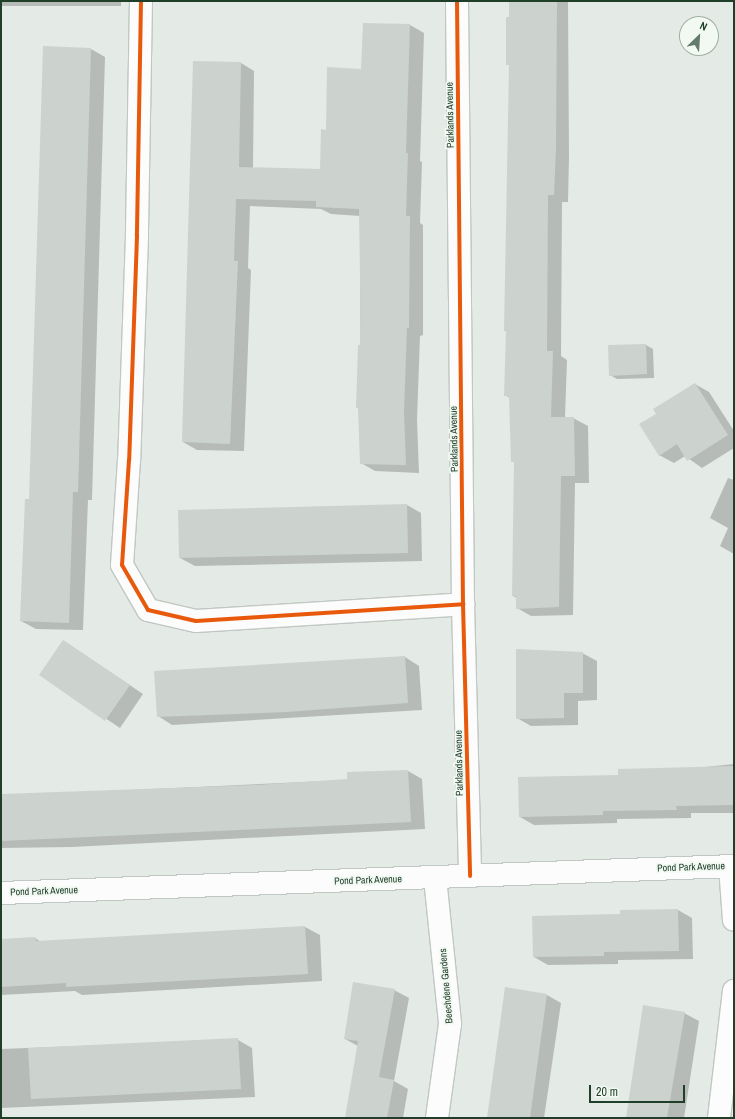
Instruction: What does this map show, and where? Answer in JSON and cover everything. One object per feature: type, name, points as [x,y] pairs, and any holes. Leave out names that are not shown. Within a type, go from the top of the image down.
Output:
[{"type":"street","points":[[142,1],[138,236],[129,460],[122,565],[148,610],[196,620],[463,604]]},
{"type":"street","name":"Parklands Avenue","points":[[457,1],[463,604],[470,876]]},
{"type":"street","points":[[732,866],[734,920]]},
{"type":"street","name":"Pond Park Avenue","points":[[1,893],[732,866]]},
{"type":"street","name":"Beechdene Gardens","points":[[435,878],[450,1024],[436,1118]]},
{"type":"street","points":[[719,1118],[734,992]]},
{"type":"building","points":[[509,1],[557,1],[556,148],[554,195],[548,195],[547,351],[553,351],[551,417],[574,417],[575,476],[561,476],[559,607],[516,609],[516,596],[512,596],[514,462],[511,462],[509,396],[504,396],[509,65],[506,65],[506,17],[509,17]]},
{"type":"building","points":[[363,23],[410,24],[406,153],[408,153],[406,216],[410,216],[409,328],[407,328],[404,412],[406,465],[360,464],[358,408],[356,408],[358,345],[361,345],[359,209],[316,207],[316,201],[236,199],[234,261],[238,261],[230,444],[182,442],[193,61],[241,62],[239,167],[320,169],[321,129],[326,130],[327,67],[361,69]]},
{"type":"building","points":[[43,46],[91,48],[78,492],[73,492],[69,623],[20,621],[25,499],[29,499]]},
{"type":"building","points":[[646,344],[647,374],[609,376],[608,345]]},
{"type":"building","points":[[695,383],[728,435],[687,461],[677,444],[659,456],[639,424],[656,414],[653,409]]},
{"type":"building","points":[[407,504],[408,553],[179,558],[178,510]]},
{"type":"building","points":[[63,640],[130,685],[105,721],[39,675]]},
{"type":"building","points":[[516,649],[583,652],[583,693],[564,693],[564,718],[516,719]]},
{"type":"building","points":[[405,656],[408,703],[286,712],[157,717],[154,671]]},
{"type":"building","points":[[734,766],[734,805],[676,806],[677,810],[603,811],[603,815],[519,817],[518,777],[618,775],[618,769]]},
{"type":"building","points":[[408,770],[411,822],[1,841],[1,794],[257,785],[347,779],[347,772]]},
{"type":"building","points":[[678,909],[679,951],[604,952],[604,956],[533,957],[532,916],[620,914],[620,910]]},
{"type":"building","points":[[305,926],[308,974],[66,987],[66,983],[1,987],[1,939],[35,937],[36,941]]},
{"type":"building","points":[[353,982],[395,989],[379,1077],[394,1080],[387,1118],[345,1118],[358,1041],[344,1039]]},
{"type":"building","points":[[505,987],[547,994],[530,1118],[487,1118]]},
{"type":"building","points":[[643,1005],[685,1012],[667,1118],[626,1118]]},
{"type":"building","points":[[238,1038],[241,1089],[31,1099],[28,1048]]},
{"type":"cycle path","points":[[141,1],[137,236],[129,460],[122,565],[148,610],[196,621],[463,604]]},
{"type":"cycle path","points":[[457,1],[463,604],[470,876]]}]
